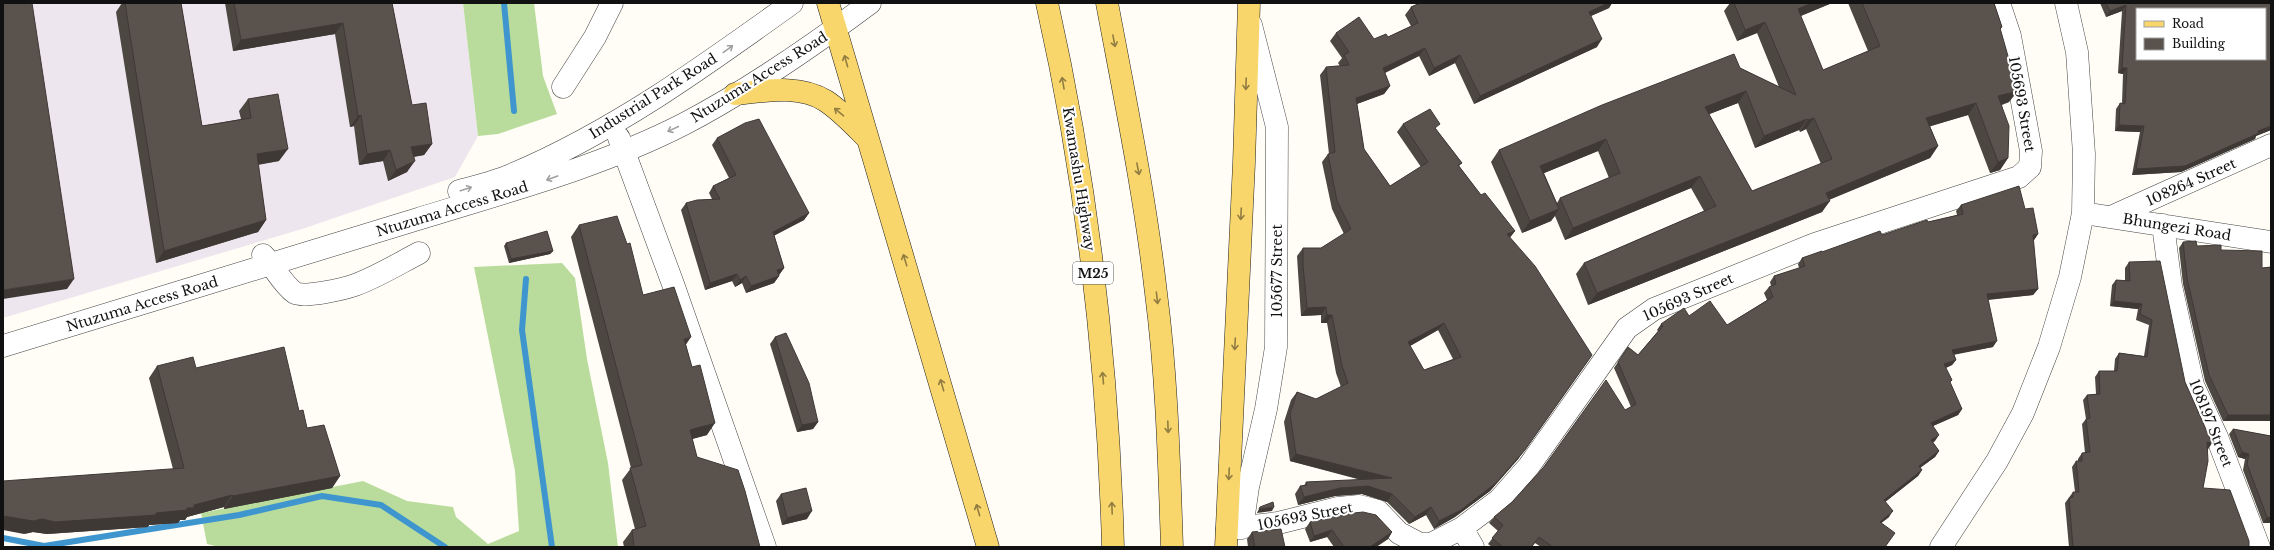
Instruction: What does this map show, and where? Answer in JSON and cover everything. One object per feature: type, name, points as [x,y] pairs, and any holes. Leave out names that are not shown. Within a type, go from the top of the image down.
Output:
[{"type":"main road","points":[[828,3],[837,28],[868,139],[908,268],[988,547]]},
{"type":"main road","name":"Kwamashu Highway","points":[[1047,3],[1057,46],[1088,227],[1111,469],[1113,547]]},
{"type":"main road","points":[[1107,3],[1140,179],[1156,294],[1168,421],[1172,547]]},
{"type":"main road","points":[[1232,534],[1249,9]]},
{"type":"main road","points":[[735,94],[783,90],[803,93],[824,100],[841,112],[868,139]]},
{"type":"street","points":[[563,87],[595,37],[612,3]]},
{"type":"street","name":"Industrial Park Road","points":[[3,337],[267,259],[511,175],[614,124],[712,61],[792,3]]},
{"type":"street","name":"Ntuzuma Access Road","points":[[3,346],[267,259],[528,187],[624,152],[684,124],[735,94],[837,28],[870,3]]},
{"type":"street","name":"105693 Street","points":[[1232,534],[1338,508],[1359,506],[1378,511],[1399,533],[1420,544],[1431,544],[1462,528],[1499,500],[1529,466],[1627,328],[1644,315],[1654,309],[1815,244],[2019,177],[2025,173],[2030,166],[2031,151],[2010,36],[1999,3]]},
{"type":"street","points":[[2051,3],[2078,94]]},
{"type":"street","points":[[1941,547],[1997,461],[2023,413],[2060,315],[2083,213],[2084,154],[2078,94],[2077,52],[2066,3]]},
{"type":"street","name":"105677 Street","points":[[1232,534],[1248,487],[1266,409],[1276,347],[1277,127],[1249,9]]},
{"type":"street","points":[[614,124],[676,292],[765,547]]},
{"type":"street","name":"108264 Street","points":[[2112,217],[2271,145]]},
{"type":"street","name":"Bhungezi Road","points":[[2083,213],[2271,242]]},
{"type":"street","name":"108197 Street","points":[[2163,225],[2171,286],[2193,385],[2217,437],[2259,547]]},
{"type":"street","points":[[267,259],[288,287],[296,294],[308,294],[355,285],[419,253]]},
{"type":"street","points":[[1462,528],[1473,547]]},
{"type":"shaded area","points":[[3,3],[463,3],[478,136],[455,177],[302,229],[3,318]]},
{"type":"green space","points":[[463,3],[534,3],[543,76],[557,114],[498,134],[478,136]]},
{"type":"green space","points":[[562,263],[575,278],[587,359],[608,463],[618,547],[220,547],[207,544],[201,513],[363,481],[407,501],[453,507],[456,517],[488,544],[519,531],[515,471],[474,267]]},
{"type":"building","points":[[32,3],[74,279],[3,290],[3,4]]},
{"type":"building","points":[[125,3],[181,3],[202,126],[251,118],[248,99],[278,94],[288,149],[257,154],[266,220],[164,251]]},
{"type":"building","points":[[234,3],[392,3],[412,105],[426,103],[432,144],[411,147],[415,161],[396,170],[390,150],[367,154],[361,115],[358,116],[343,23],[241,40]]},
{"type":"building","points":[[1420,3],[1608,3],[1589,12],[1602,39],[1480,96],[1460,55],[1434,68],[1425,48],[1383,68],[1390,86],[1356,98],[1364,149],[1390,186],[1428,162],[1403,124],[1430,109],[1440,124],[1435,128],[1462,163],[1458,165],[1481,195],[1485,193],[1515,231],[1507,234],[1535,266],[1592,355],[1525,450],[1496,483],[1461,510],[1439,521],[1431,507],[1415,517],[1392,494],[1368,486],[1340,488],[1304,497],[1300,486],[1307,485],[1306,482],[1392,478],[1296,454],[1290,414],[1297,392],[1316,399],[1348,383],[1342,366],[1332,315],[1327,315],[1326,307],[1307,308],[1303,265],[1303,248],[1321,248],[1351,229],[1337,201],[1328,154],[1335,152],[1326,67],[1349,65],[1344,55],[1349,52],[1336,33],[1359,17],[1374,39],[1386,34],[1388,37],[1418,23],[1411,7]],"holes":[[[1444,323],[1461,357],[1424,370],[1408,342]]]},
{"type":"building","points":[[1734,3],[1812,3],[1798,9],[1823,70],[1880,46],[1862,3],[1994,3],[2002,27],[2000,28],[2018,91],[1998,96],[2009,126],[2008,158],[1998,162],[1976,103],[1926,118],[1938,146],[1826,193],[1830,201],[1597,293],[1584,263],[1716,206],[1700,176],[1573,228],[1560,198],[1620,173],[1606,139],[1540,166],[1559,209],[1530,221],[1499,150],[1602,105],[1734,54],[1740,68],[1796,95],[1765,22],[1745,30]],"holes":[[[1746,91],[1764,136],[1807,119],[1814,118],[1832,159],[1752,191],[1705,107]]]},
{"type":"building","points":[[2106,3],[2271,3],[2271,126],[2258,131],[2259,133],[2185,166],[2136,169],[2144,126],[2119,125],[2120,103],[2125,104],[2127,68],[2122,68],[2126,5],[2110,11]]},
{"type":"building","points":[[759,119],[809,213],[773,232],[784,268],[777,270],[779,276],[751,286],[746,276],[740,280],[737,274],[710,283],[686,203],[697,200],[720,199],[713,186],[736,175],[717,138],[745,123]]},
{"type":"building","points":[[2019,186],[2025,209],[2033,208],[2038,234],[2033,235],[2038,289],[1987,294],[1997,341],[1952,350],[1956,360],[1944,364],[1952,380],[1950,382],[1962,409],[1931,423],[1939,435],[1931,440],[1939,451],[1919,466],[1922,470],[1884,500],[1893,511],[1880,522],[1895,533],[1885,547],[1553,547],[1539,537],[1531,547],[1503,547],[1492,538],[1503,525],[1494,517],[1512,502],[1543,468],[1606,380],[1625,410],[1636,404],[1618,362],[1628,347],[1638,355],[1663,326],[1661,324],[1684,308],[1689,316],[1710,301],[1727,325],[1773,297],[1769,287],[1776,284],[1774,276],[1805,266],[1802,258],[1880,231],[1882,235],[1927,220],[1928,222],[1963,214],[1961,205]]},
{"type":"building","points":[[617,216],[627,244],[630,243],[643,295],[674,287],[691,337],[684,339],[692,367],[700,365],[715,423],[690,430],[697,457],[738,470],[760,547],[634,547],[632,530],[646,526],[630,468],[642,465],[579,225]]},
{"type":"building","points":[[547,231],[553,251],[511,259],[506,243]]},
{"type":"building","points":[[2196,241],[2197,246],[2221,245],[2221,250],[2262,251],[2262,268],[2271,267],[2271,415],[2228,415],[2209,375],[2187,278],[2183,242]]},
{"type":"building","points":[[2160,261],[2185,382],[2212,443],[2207,442],[2208,461],[2203,488],[2230,490],[2249,541],[2249,547],[2073,547],[2069,498],[2073,497],[2073,492],[2079,492],[2076,461],[2082,461],[2082,453],[2090,452],[2086,419],[2090,418],[2087,395],[2100,394],[2099,371],[2117,371],[2119,353],[2147,357],[2152,320],[2140,314],[2142,304],[2114,301],[2116,280],[2130,281],[2129,262]]},
{"type":"building","points":[[786,333],[809,383],[818,422],[802,425],[775,337]]},
{"type":"building","points":[[284,347],[299,411],[303,410],[307,428],[324,425],[340,476],[232,495],[194,505],[194,508],[187,508],[187,510],[156,513],[156,515],[55,522],[42,519],[33,521],[3,516],[3,481],[184,468],[157,366],[193,357],[196,368]]},
{"type":"building","points":[[2233,429],[2271,436],[2271,518],[2267,517],[2247,464],[2249,454],[2242,452]]},
{"type":"building","points":[[806,488],[812,511],[787,518],[781,494]]},
{"type":"building","points":[[1273,502],[1274,507],[1259,509],[1260,507]]},
{"type":"building","points":[[1363,512],[1376,515],[1392,532],[1370,547],[1344,547],[1332,530],[1314,536],[1310,522],[1345,514]]},
{"type":"building","points":[[1281,529],[1285,547],[1255,547],[1252,532]]},
{"type":"waterway","points":[[504,3],[514,111]]},
{"type":"waterway","points":[[526,279],[522,330],[552,547]]},
{"type":"waterway","points":[[3,538],[44,546],[239,515],[322,496],[381,505],[445,547]]}]
